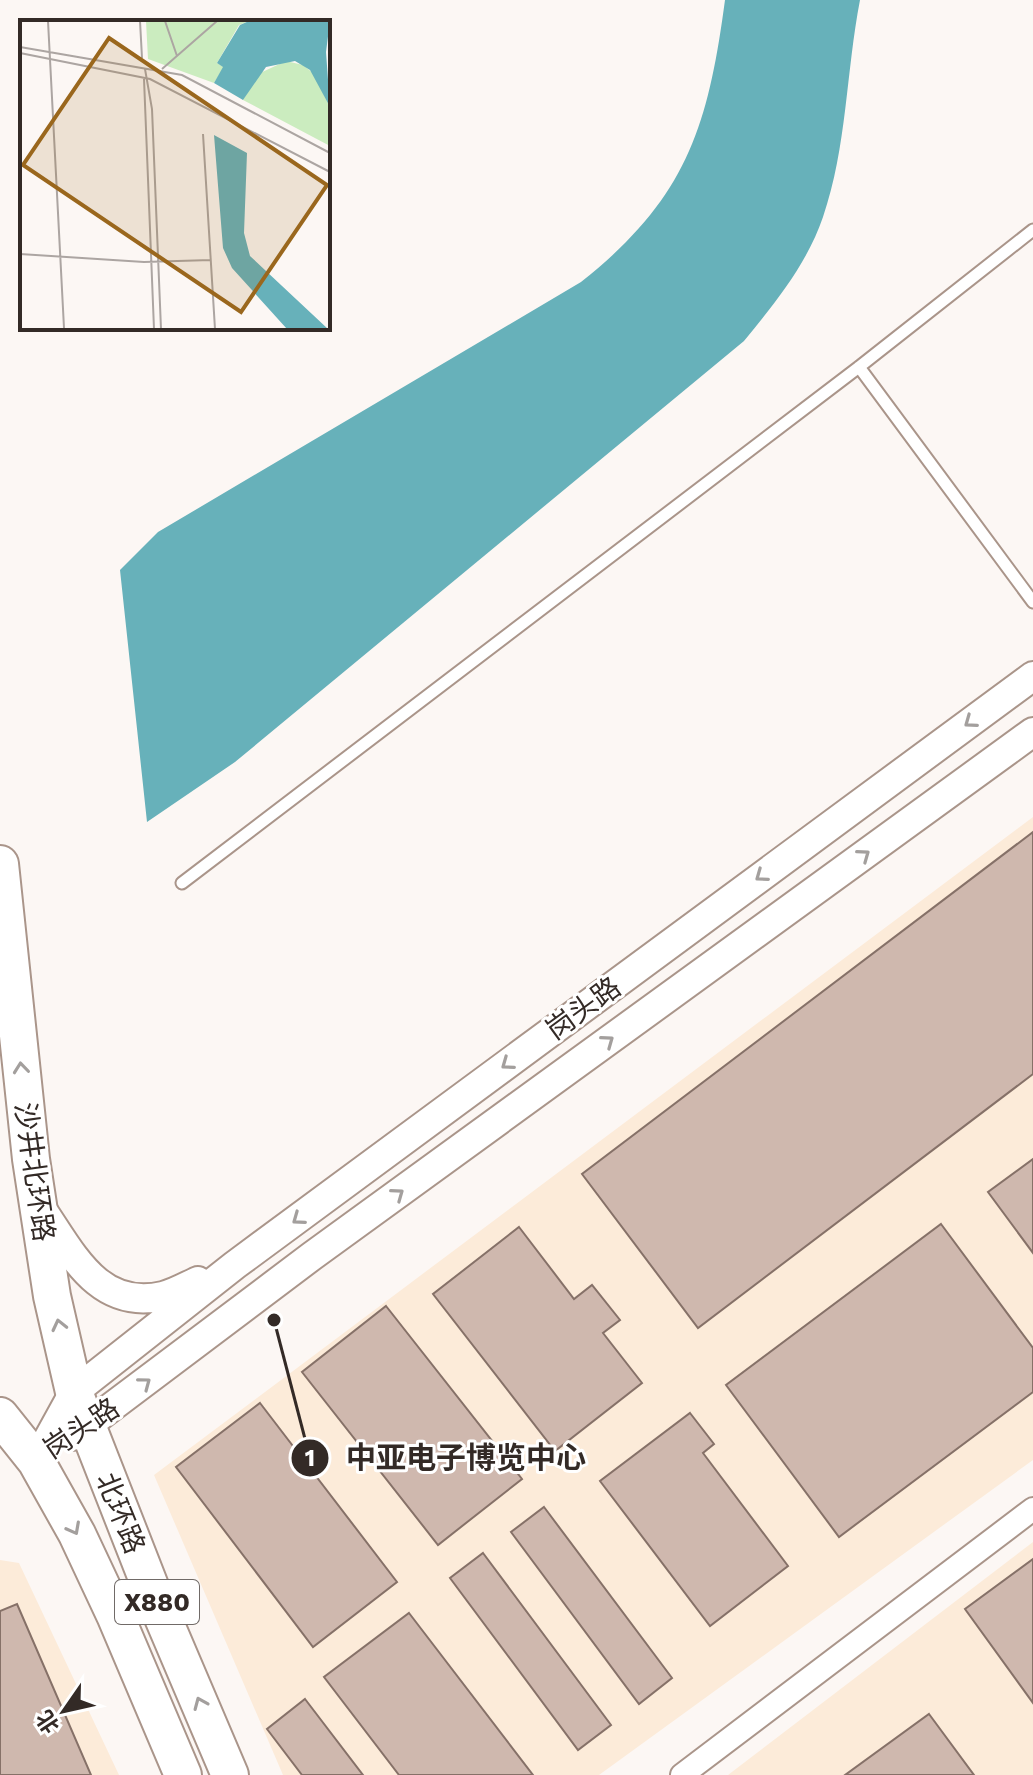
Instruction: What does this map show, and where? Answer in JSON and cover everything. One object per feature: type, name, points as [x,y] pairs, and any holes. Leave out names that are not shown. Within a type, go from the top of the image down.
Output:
[{"type":"main road","name":"沙井北环路","points":[[0,864],[37,1202],[52,1296],[74,1392],[87,1427]]},
{"type":"main road","name":"X880","points":[[0,1416],[36,1461]]},
{"type":"main road","name":"北环路","points":[[87,1427],[230,1775]]},
{"type":"main road","name":"北环路","points":[[36,1461],[83,1548],[183,1775]]},
{"type":"street","name":"岗头路","points":[[36,1461],[74,1392],[235,1265],[1033,676]]},
{"type":"street","name":"岗头路","points":[[36,1461],[87,1427],[312,1256],[1033,732]]},
{"type":"street","points":[[37,1202],[79,1264],[103,1288],[134,1299],[165,1295],[235,1265]]},
{"type":"street","points":[[682,1775],[1033,1509]]},
{"type":"lane","points":[[182,883],[859,367],[1033,230]]},
{"type":"lane","points":[[859,367],[1033,602]]},
{"type":"shaded area","points":[[1033,817],[1033,1460],[599,1775],[283,1775],[154,1475]]},
{"type":"shaded area","points":[[1033,1542],[1033,1775],[728,1775]]},
{"type":"shaded area","points":[[0,1560],[19,1563],[119,1775],[0,1775]]},
{"type":"water","points":[[725,0],[860,0],[842,137],[831,191],[816,234],[789,282],[744,341],[235,762],[147,822],[120,570],[158,532],[581,282],[617,251],[668,190],[686,158],[700,124],[710,86]]},
{"type":"building","points":[[1033,832],[1033,1074],[698,1328],[582,1174]]},
{"type":"building","points":[[1033,1159],[1033,1253],[988,1192]]},
{"type":"building","points":[[941,1224],[1033,1348],[1033,1392],[839,1537],[726,1385]]},
{"type":"building","points":[[519,1227],[574,1299],[592,1285],[620,1320],[603,1333],[642,1383],[555,1451],[433,1294]]},
{"type":"building","points":[[386,1306],[522,1479],[438,1545],[302,1372]]},
{"type":"building","points":[[260,1403],[397,1582],[313,1647],[176,1467]]},
{"type":"building","points":[[690,1413],[714,1444],[703,1453],[788,1566],[710,1626],[600,1481]]},
{"type":"building","points":[[544,1507],[672,1678],[639,1704],[511,1532]]},
{"type":"building","points":[[483,1553],[611,1725],[578,1750],[450,1578]]},
{"type":"building","points":[[1033,1559],[1033,1703],[965,1609]]},
{"type":"building","points":[[17,1604],[91,1775],[0,1775],[0,1611]]},
{"type":"building","points":[[409,1613],[533,1775],[399,1775],[324,1677]]},
{"type":"building","points":[[305,1699],[363,1775],[302,1775],[267,1729]]},
{"type":"building","points":[[929,1714],[974,1775],[845,1775]]},
{"type":"place","name":"中亚电子博览中心","points":[[274,1320]]}]
